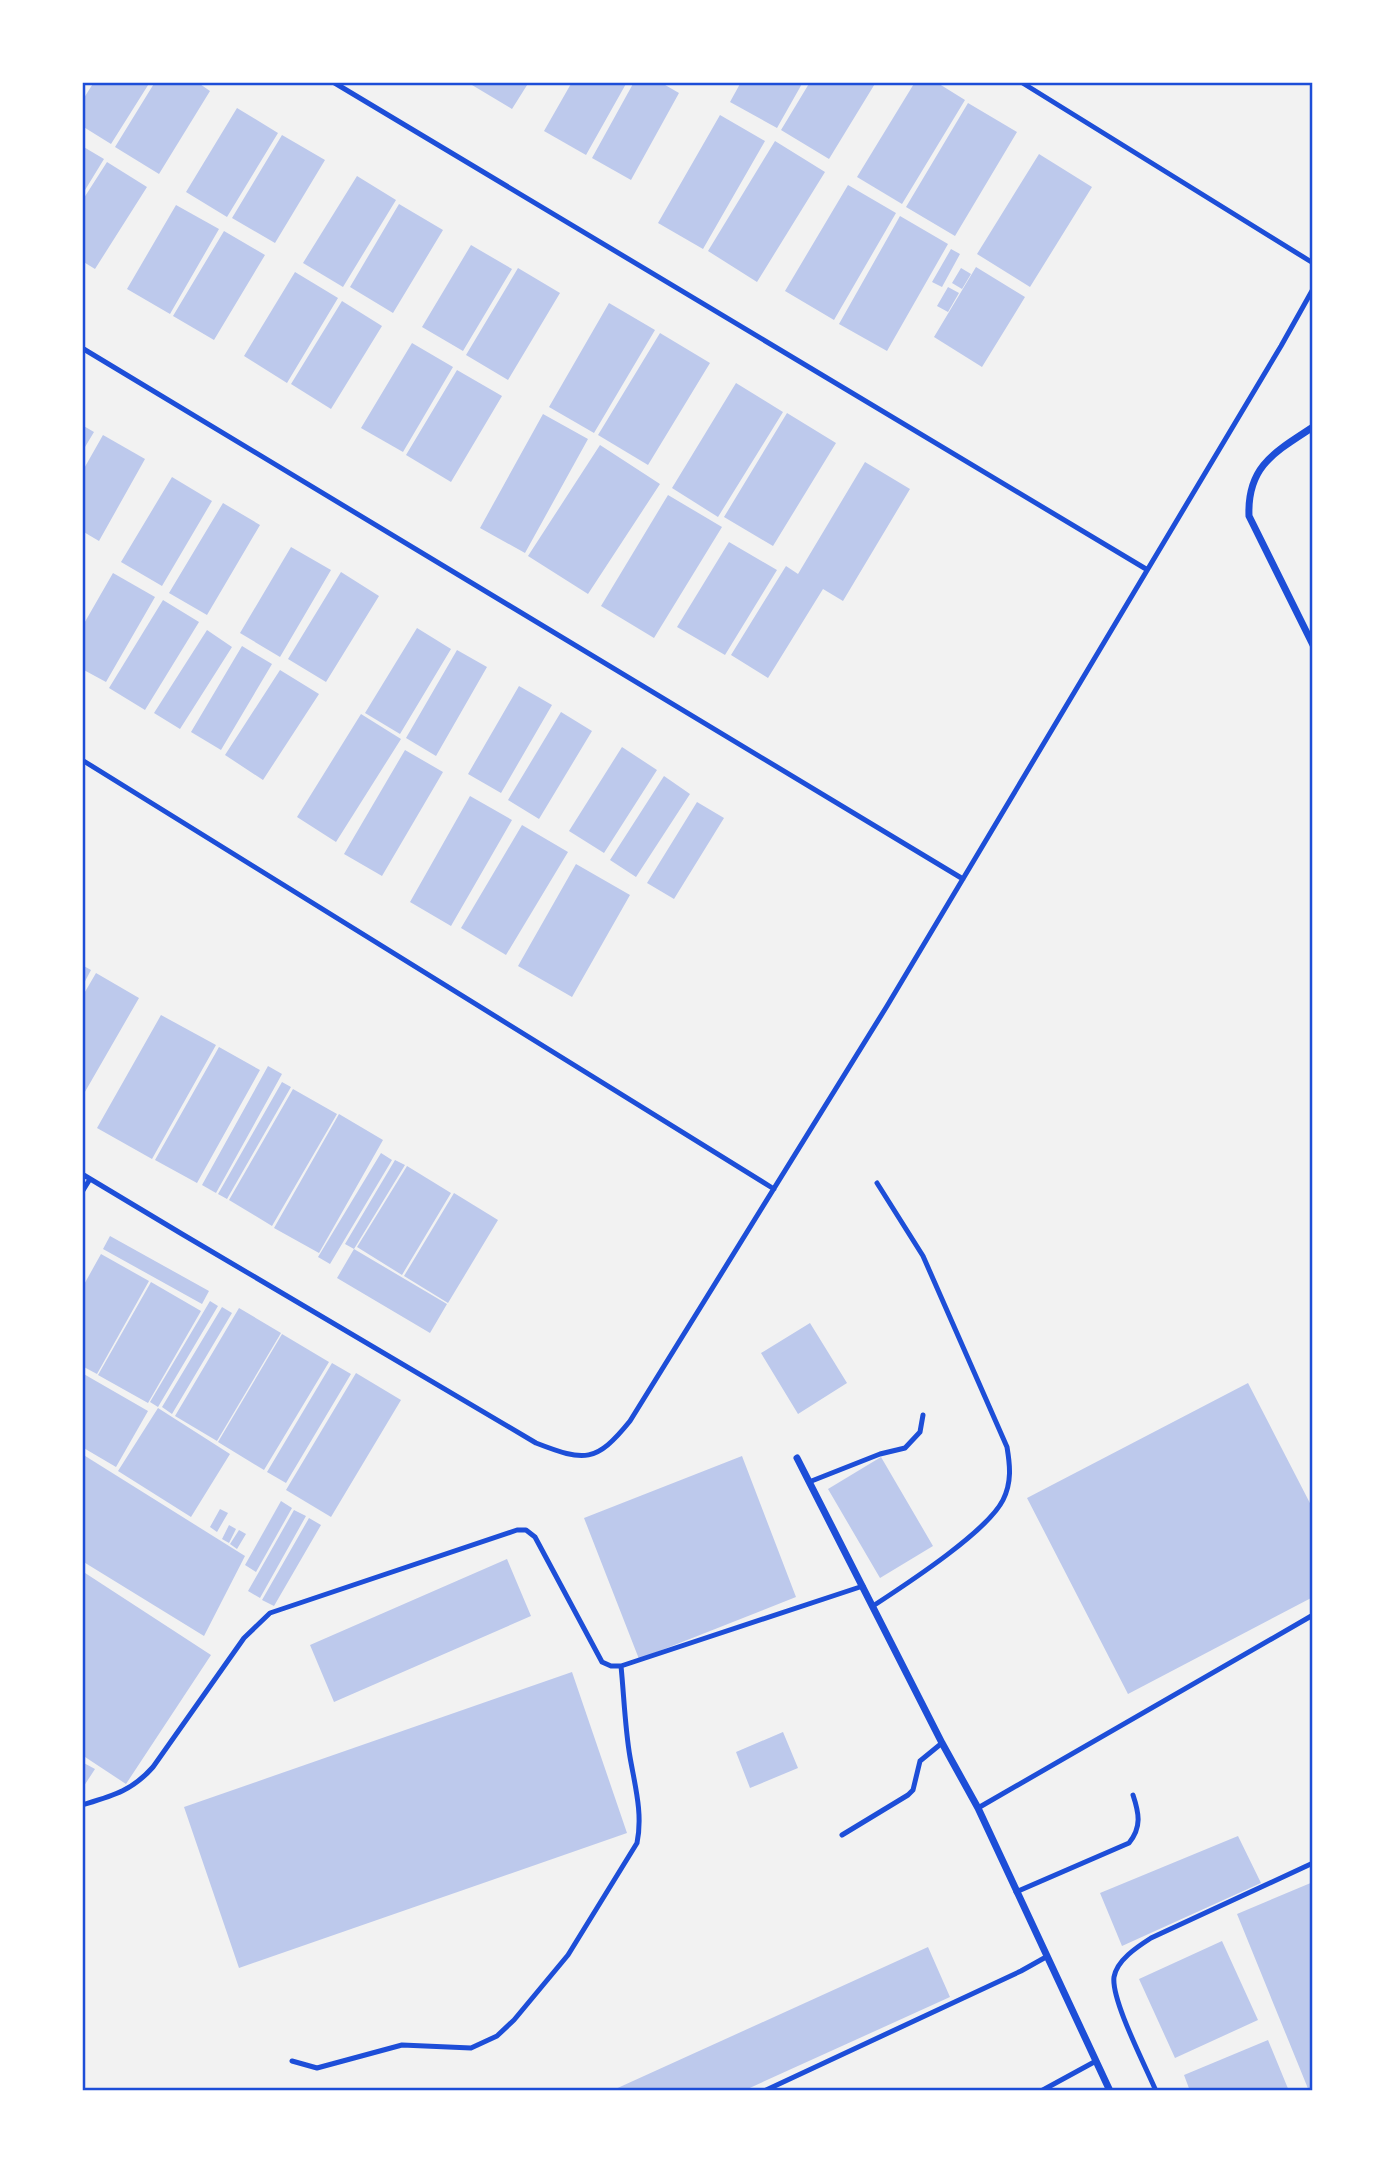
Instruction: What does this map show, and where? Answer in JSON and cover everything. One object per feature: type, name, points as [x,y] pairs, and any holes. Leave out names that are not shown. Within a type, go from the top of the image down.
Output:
[{"type":"street","points":[[1313,427],[1274,453],[1259,469],[1248,497],[1249,516],[1313,645]]},
{"type":"street","points":[[797,1458],[942,1744],[978,1808],[1045,1957],[1110,2091]]},
{"type":"lane","points":[[333,82],[1146,569]]},
{"type":"lane","points":[[1021,82],[1313,263]]},
{"type":"lane","points":[[82,1174],[536,1443],[560,1452],[584,1456],[599,1453],[612,1443],[630,1421],[774,1189],[963,879],[1313,289]]},
{"type":"lane","points":[[82,348],[963,879]]},
{"type":"lane","points":[[82,760],[774,1189]]},
{"type":"lane","points":[[82,1192],[90,1178]]},
{"type":"lane","points":[[873,1606],[911,1581],[993,1516],[1004,1499],[1010,1480],[1007,1447],[923,1256],[877,1184]]},
{"type":"lane","points":[[809,1482],[880,1454],[905,1448],[920,1432],[923,1416]]},
{"type":"lane","points":[[82,1805],[127,1790],[142,1780],[244,1638],[270,1613],[517,1530],[526,1530],[535,1537],[602,1662],[611,1666],[863,1586]]},
{"type":"lane","points":[[978,1808],[1313,1615]]},
{"type":"lane","points":[[292,2061],[317,2068],[402,2045],[471,2048],[497,2036],[541,1988],[568,1955],[637,1843],[638,1790],[630,1756],[621,1665]]},
{"type":"lane","points":[[842,1835],[908,1795],[913,1790],[920,1761],[942,1744]]},
{"type":"lane","points":[[1016,1892],[1129,1843],[1139,1827],[1133,1795]]},
{"type":"lane","points":[[1156,2091],[1116,1997],[1114,1977],[1121,1964],[1134,1949],[1151,1938],[1313,1863]]},
{"type":"lane","points":[[764,2091],[1021,1971],[1045,1957]]},
{"type":"lane","points":[[1041,2091],[1096,2061]]},
{"type":"building","points":[[94,82],[150,82],[111,144],[82,126],[82,101]]},
{"type":"building","points":[[155,82],[197,82],[210,91],[159,174],[115,147]]},
{"type":"building","points":[[473,82],[529,82],[512,109],[472,85]]},
{"type":"building","points":[[572,82],[627,82],[586,155],[544,131]]},
{"type":"building","points":[[634,82],[660,82],[679,93],[631,180],[592,158]]},
{"type":"building","points":[[741,82],[803,82],[777,128],[730,102]]},
{"type":"building","points":[[810,82],[876,82],[829,159],[781,130]]},
{"type":"building","points":[[915,82],[936,82],[965,100],[902,204],[857,177]]},
{"type":"building","points":[[968,103],[1017,132],[955,236],[906,207]]},
{"type":"building","points":[[237,108],[278,133],[227,217],[186,192]]},
{"type":"building","points":[[720,115],[765,141],[703,249],[658,223]]},
{"type":"building","points":[[282,135],[325,160],[275,243],[232,218]]},
{"type":"building","points":[[775,141],[825,172],[757,282],[708,251]]},
{"type":"building","points":[[82,146],[104,159],[82,195]]},
{"type":"building","points":[[1039,154],[1092,187],[1030,287],[977,254]]},
{"type":"building","points":[[107,162],[147,187],[95,269],[82,261],[82,201]]},
{"type":"building","points":[[357,176],[396,200],[343,287],[303,263]]},
{"type":"building","points":[[848,185],[896,213],[834,320],[785,291]]},
{"type":"building","points":[[399,204],[443,230],[393,313],[350,287]]},
{"type":"building","points":[[176,205],[219,229],[170,314],[127,289]]},
{"type":"building","points":[[900,216],[948,244],[887,351],[839,324]]},
{"type":"building","points":[[224,231],[265,255],[214,340],[173,316]]},
{"type":"building","points":[[471,245],[512,269],[463,351],[422,327]]},
{"type":"building","points":[[951,249],[960,254],[942,287],[932,282]]},
{"type":"building","points":[[976,267],[1025,297],[982,367],[934,337]]},
{"type":"building","points":[[518,268],[560,293],[508,380],[466,355]]},
{"type":"building","points":[[961,268],[971,274],[962,289],[952,283]]},
{"type":"building","points":[[295,272],[338,298],[287,383],[244,356]]},
{"type":"building","points":[[948,287],[959,293],[948,312],[937,306]]},
{"type":"building","points":[[342,301],[382,326],[331,409],[291,384]]},
{"type":"building","points":[[609,303],[655,330],[594,433],[549,407]]},
{"type":"building","points":[[660,333],[710,363],[648,465],[598,435]]},
{"type":"building","points":[[412,343],[453,367],[403,452],[361,428]]},
{"type":"building","points":[[457,370],[502,396],[451,482],[406,455]]},
{"type":"building","points":[[736,383],[783,412],[718,517],[672,488]]},
{"type":"building","points":[[787,413],[836,443],[773,546],[724,517]]},
{"type":"building","points":[[543,414],[588,439],[525,553],[480,528]]},
{"type":"building","points":[[82,425],[94,432],[82,452]]},
{"type":"building","points":[[103,435],[145,459],[99,541],[82,531],[82,472]]},
{"type":"building","points":[[600,445],[660,484],[588,594],[528,556]]},
{"type":"building","points":[[865,462],[910,489],[843,601],[823,589],[768,678],[731,655],[786,566],[798,574]]},
{"type":"building","points":[[172,477],[212,501],[162,586],[121,562]]},
{"type":"building","points":[[668,495],[722,527],[654,638],[601,606]]},
{"type":"building","points":[[223,503],[260,525],[207,615],[169,593]]},
{"type":"building","points":[[729,542],[777,570],[725,655],[677,627]]},
{"type":"building","points":[[291,547],[331,570],[280,657],[240,633]]},
{"type":"building","points":[[341,572],[379,596],[326,682],[288,659]]},
{"type":"building","points":[[113,573],[155,597],[106,682],[82,669],[82,627]]},
{"type":"building","points":[[163,600],[199,622],[145,710],[109,688]]},
{"type":"building","points":[[417,628],[451,649],[400,734],[365,713]]},
{"type":"building","points":[[207,630],[232,647],[180,729],[154,713]]},
{"type":"building","points":[[242,646],[272,664],[221,750],[191,732]]},
{"type":"building","points":[[457,650],[487,667],[436,756],[406,738]]},
{"type":"building","points":[[280,670],[319,694],[263,780],[225,755]]},
{"type":"building","points":[[519,686],[552,705],[501,793],[468,774]]},
{"type":"building","points":[[561,712],[592,731],[539,819],[508,800]]},
{"type":"building","points":[[361,714],[401,739],[336,842],[297,817]]},
{"type":"building","points":[[622,747],[657,770],[604,853],[569,831]]},
{"type":"building","points":[[405,750],[443,772],[382,876],[344,854]]},
{"type":"building","points":[[664,776],[690,794],[636,877],[610,860]]},
{"type":"building","points":[[470,796],[512,820],[451,926],[410,902]]},
{"type":"building","points":[[697,802],[724,818],[674,899],[647,883]]},
{"type":"building","points":[[522,825],[568,852],[506,955],[461,928]]},
{"type":"building","points":[[576,864],[630,895],[572,997],[518,966]]},
{"type":"building","points":[[82,965],[91,970],[82,987]]},
{"type":"building","points":[[96,973],[139,998],[82,1097],[82,997]]},
{"type":"building","points":[[161,1015],[216,1045],[152,1159],[97,1128]]},
{"type":"building","points":[[219,1047],[260,1070],[197,1183],[155,1160]]},
{"type":"building","points":[[268,1066],[282,1074],[216,1193],[202,1185]]},
{"type":"building","points":[[282,1082],[291,1087],[227,1199],[218,1194]]},
{"type":"building","points":[[293,1089],[337,1114],[272,1226],[229,1200]]},
{"type":"building","points":[[339,1114],[383,1140],[319,1253],[274,1228]]},
{"type":"building","points":[[381,1153],[392,1160],[330,1264],[318,1257]]},
{"type":"building","points":[[395,1160],[405,1165],[354,1249],[345,1244]]},
{"type":"building","points":[[407,1166],[451,1193],[402,1275],[357,1247]]},
{"type":"building","points":[[454,1193],[498,1220],[448,1303],[404,1276]]},
{"type":"building","points":[[110,1236],[209,1291],[202,1304],[103,1249]]},
{"type":"building","points":[[354,1249],[447,1304],[430,1333],[337,1278]]},
{"type":"building","points":[[101,1254],[149,1281],[97,1374],[82,1366],[82,1288]]},
{"type":"building","points":[[151,1282],[201,1311],[148,1403],[98,1375]]},
{"type":"building","points":[[210,1301],[218,1306],[158,1407],[150,1402]]},
{"type":"building","points":[[222,1307],[232,1313],[172,1414],[162,1407]]},
{"type":"building","points":[[239,1308],[281,1333],[217,1441],[175,1416]]},
{"type":"building","points":[[810,1323],[847,1383],[798,1414],[761,1353]]},
{"type":"building","points":[[282,1334],[329,1362],[264,1470],[218,1442]]},
{"type":"building","points":[[332,1363],[351,1374],[286,1483],[267,1472]]},
{"type":"building","points":[[82,1373],[148,1411],[116,1467],[82,1447]]},
{"type":"building","points":[[356,1373],[401,1400],[331,1517],[286,1490]]},
{"type":"building","points":[[1248,1383],[1313,1509],[1313,1597],[1128,1694],[1027,1498]]},
{"type":"building","points":[[158,1408],[230,1454],[191,1517],[118,1471]]},
{"type":"building","points":[[82,1454],[245,1556],[204,1636],[82,1561]]},
{"type":"building","points":[[742,1456],[796,1597],[639,1659],[584,1518]]},
{"type":"building","points":[[881,1457],[933,1546],[880,1578],[828,1489]]},
{"type":"building","points":[[281,1501],[292,1508],[256,1572],[245,1565]]},
{"type":"building","points":[[220,1509],[228,1513],[217,1532],[210,1527]]},
{"type":"building","points":[[294,1510],[306,1516],[260,1598],[248,1591]]},
{"type":"building","points":[[309,1518],[321,1525],[274,1606],[262,1600]]},
{"type":"building","points":[[229,1525],[236,1529],[229,1543],[222,1539]]},
{"type":"building","points":[[239,1530],[246,1534],[237,1549],[230,1544]]},
{"type":"building","points":[[507,1559],[531,1616],[334,1702],[310,1645]]},
{"type":"building","points":[[82,1571],[211,1655],[126,1784],[82,1755]]},
{"type":"building","points":[[572,1672],[627,1833],[239,1968],[184,1807]]},
{"type":"building","points":[[783,1732],[798,1768],[750,1788],[736,1752]]},
{"type":"building","points":[[82,1762],[95,1769],[82,1789]]},
{"type":"building","points":[[1238,1836],[1261,1883],[1122,1946],[1100,1893]]},
{"type":"building","points":[[1313,1882],[1313,2091],[1309,2091],[1237,1914]]},
{"type":"building","points":[[1222,1941],[1258,2020],[1175,2058],[1139,1979]]},
{"type":"building","points":[[928,1947],[950,1997],[743,2091],[611,2091]]},
{"type":"building","points":[[1268,2040],[1289,2091],[1190,2091],[1184,2075]]}]
